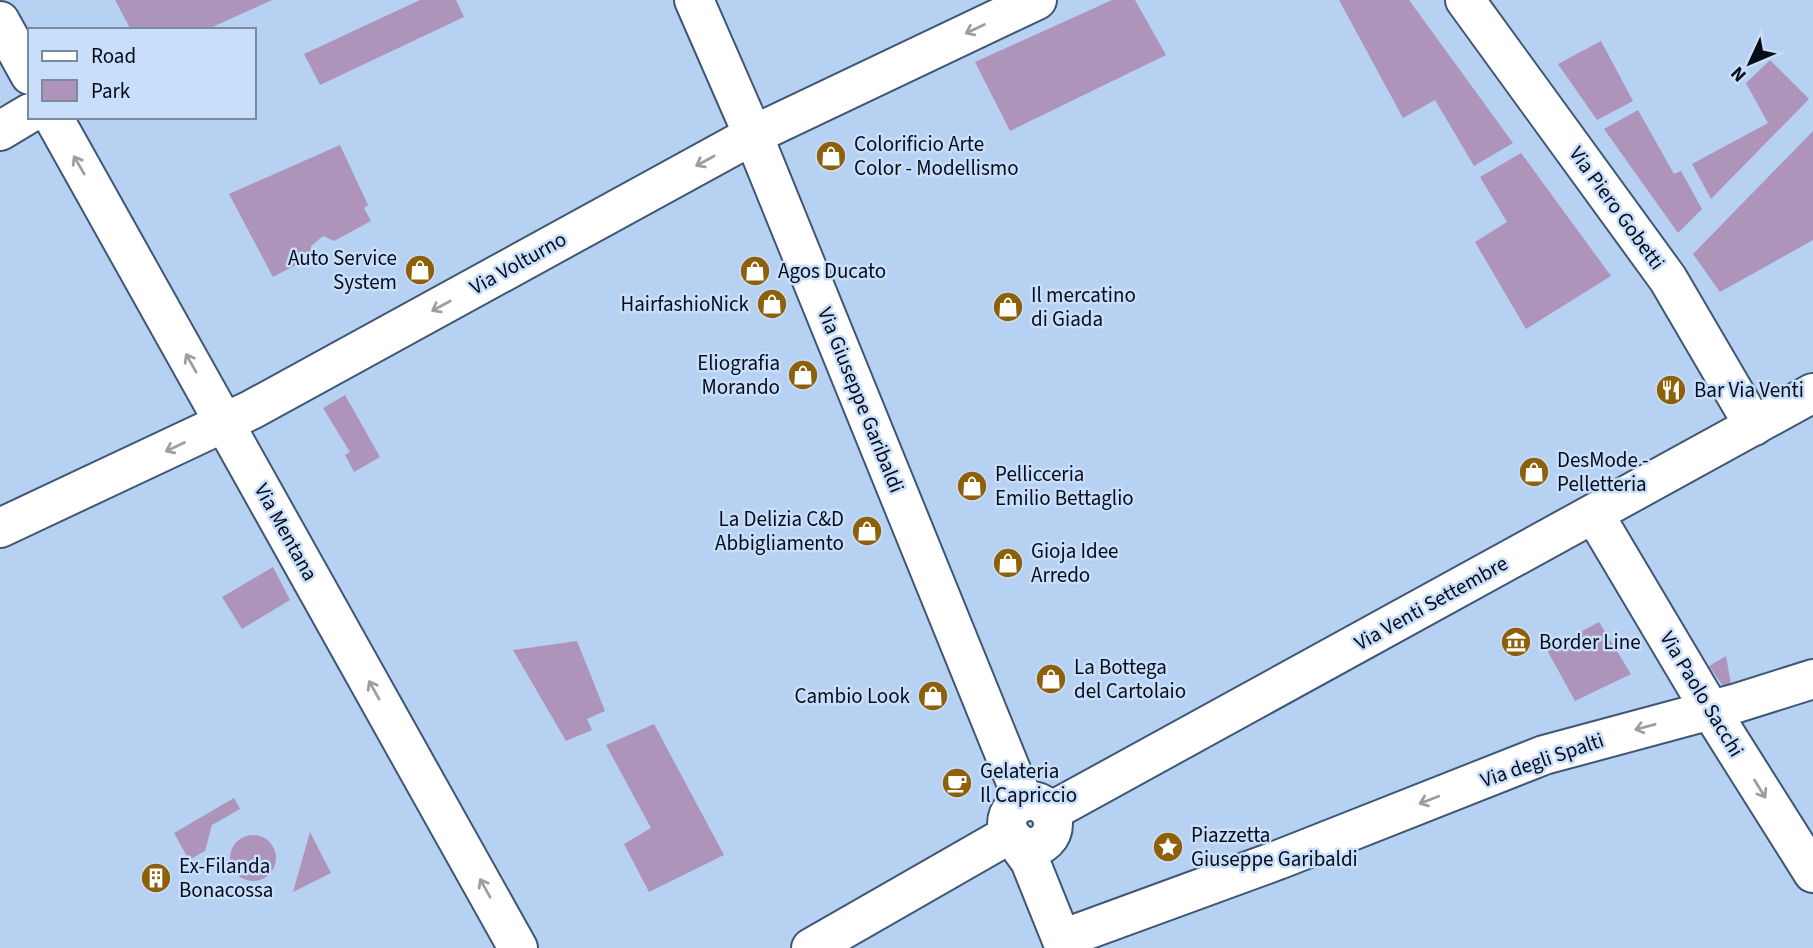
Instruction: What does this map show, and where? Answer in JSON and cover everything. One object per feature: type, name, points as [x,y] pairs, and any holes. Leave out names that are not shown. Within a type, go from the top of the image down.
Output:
[{"type":"street","name":"Via Giuseppe Garibaldi","points":[[694,0],[753,135],[1030,825],[1061,938]]},
{"type":"street","name":"Via Volturno","points":[[0,528],[225,423],[753,135],[1037,0]]},
{"type":"street","name":"Via Piero Gobetti","points":[[1465,0],[1668,279],[1754,426]]},
{"type":"street","points":[[0,21],[28,71]]},
{"type":"street","points":[[0,131],[28,114]]},
{"type":"street","name":"Via Mentana","points":[[54,119],[518,948]]},
{"type":"street","name":"Via Venti Settembre","points":[[811,948],[1813,393]]},
{"type":"street","name":"Via Paolo Sacchi","points":[[1594,514],[1711,710],[1813,873]]},
{"type":"street","name":"Via degli Spalti","points":[[1061,938],[1278,859],[1545,755],[1813,679]]},
{"type":"green space","points":[[115,0],[272,0],[210,28],[130,28]]},
{"type":"green space","points":[[420,0],[456,0],[464,17],[320,85],[304,54]]},
{"type":"green space","points":[[1112,0],[1135,0],[1166,55],[1010,131],[975,62]]},
{"type":"green space","points":[[1339,0],[1409,0],[1513,143],[1474,166],[1435,100],[1403,118]]},
{"type":"green space","points":[[1601,41],[1633,101],[1597,120],[1558,64]]},
{"type":"green space","points":[[1770,60],[1809,99],[1711,199],[1692,164],[1768,123],[1746,83]]},
{"type":"green space","points":[[1638,110],[1674,174],[1681,171],[1702,209],[1678,233],[1604,129]]},
{"type":"green space","points":[[1813,131],[1813,240],[1720,292],[1693,254]]},
{"type":"green space","points":[[340,145],[368,205],[364,208],[371,221],[334,241],[323,236],[311,246],[313,256],[273,277],[229,194]]},
{"type":"green space","points":[[1521,153],[1611,276],[1526,329],[1475,242],[1507,222],[1480,177]]},
{"type":"green space","points":[[345,395],[380,457],[354,472],[345,455],[350,452],[323,408]]},
{"type":"green space","points":[[273,567],[290,600],[242,629],[222,597]]},
{"type":"green space","points":[[1599,622],[1631,674],[1575,701],[1547,650]]},
{"type":"green space","points":[[577,641],[605,711],[587,719],[592,730],[566,741],[513,650]]},
{"type":"green space","points":[[1726,656],[1731,684],[1782,669],[1725,689],[1709,666]]},
{"type":"green space","points":[[654,724],[724,855],[649,892],[624,844],[651,828],[606,745]]},
{"type":"green space","points":[[234,798],[240,809],[212,825],[205,851],[189,860],[174,833]]},
{"type":"green space","points":[[310,832],[331,873],[293,892]]},
{"type":"green space","points":[[253,835],[269,842],[276,858],[269,874],[253,881],[237,874],[230,858],[237,842]]},
{"type":"place","name":"Colorificio Arte Color - Modellismo","points":[[831,156]]},
{"type":"place","name":"Auto Service System","points":[[420,270]]},
{"type":"place","name":"Agos Ducato","points":[[755,271]]},
{"type":"place","name":"HairfashioNick","points":[[772,304]]},
{"type":"place","name":"Il mercatino di Giada","points":[[1008,307]]},
{"type":"place","name":"Eliografia Morando","points":[[803,375]]},
{"type":"place","name":"Bar Via Venti","points":[[1671,390]]},
{"type":"place","name":"DesMode - Pelletteria","points":[[1534,472]]},
{"type":"place","name":"Pellicceria Emilio Bettaglio","points":[[972,486]]},
{"type":"place","name":"La Delizia C&D Abbigliamento","points":[[867,531]]},
{"type":"place","name":"Gioja Idee Arredo","points":[[1008,563]]},
{"type":"place","name":"Border Line","points":[[1516,642]]},
{"type":"place","name":"La Bottega del Cartolaio","points":[[1051,679]]},
{"type":"place","name":"Cambio Look","points":[[933,696]]},
{"type":"place","name":"Gelateria Il Capriccio","points":[[957,783]]},
{"type":"place","name":"Piazzetta Giuseppe Garibaldi","points":[[1168,847]]},
{"type":"place","name":"Ex-Filanda Bonacossa","points":[[156,878]]}]
